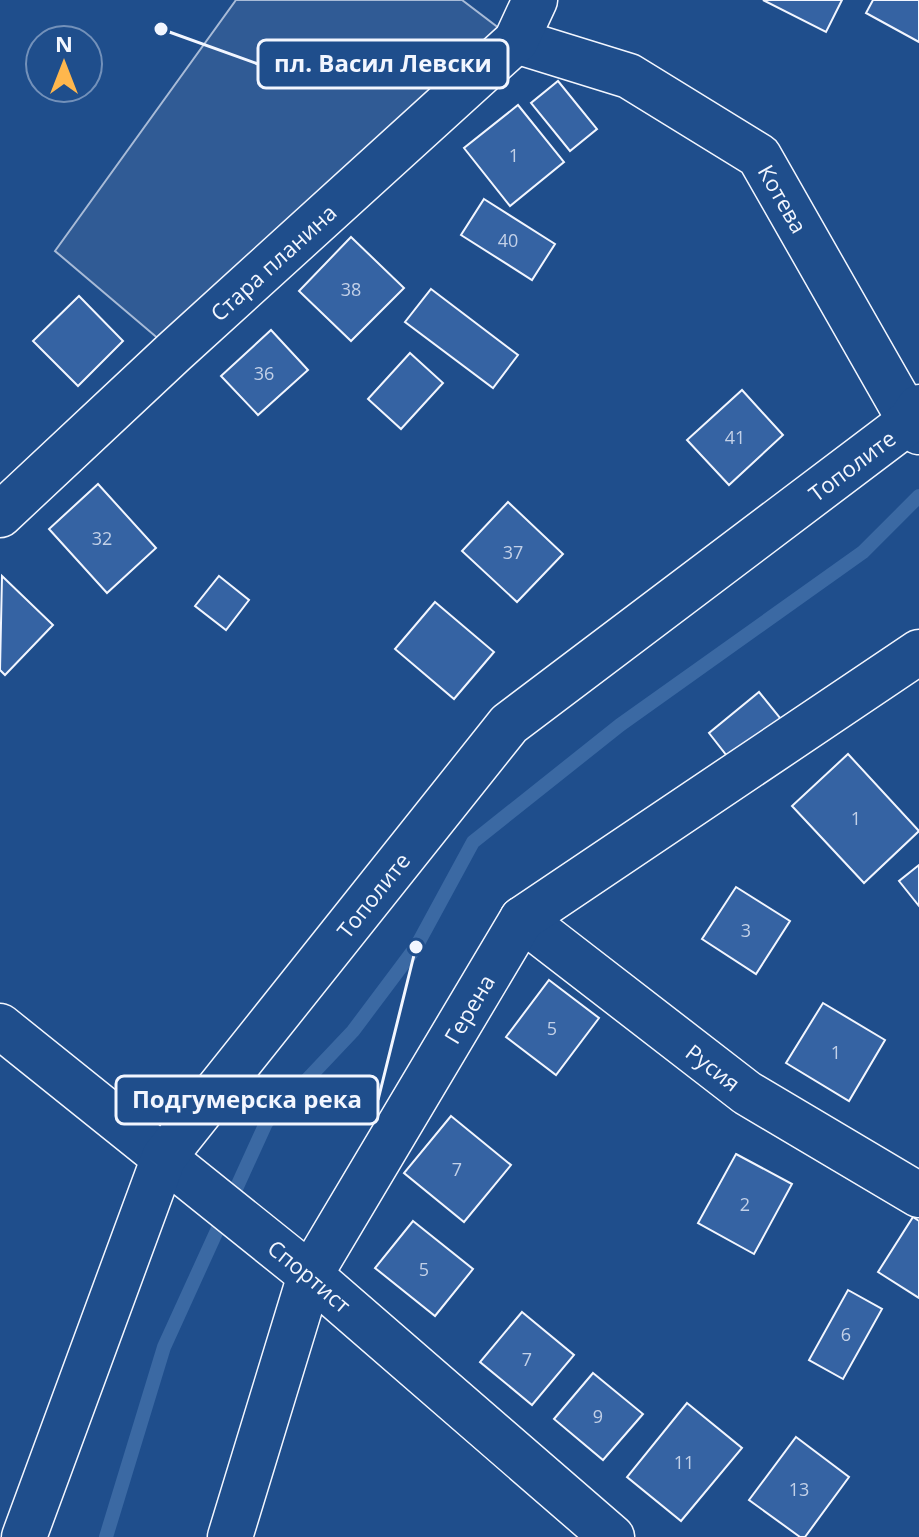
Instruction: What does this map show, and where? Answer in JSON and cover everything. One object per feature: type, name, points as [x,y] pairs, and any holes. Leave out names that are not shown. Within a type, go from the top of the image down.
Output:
[{"type":"street","name":"Стара планина","points":[[0,515],[516,41],[535,0]]},
{"type":"street","name":"Котева","points":[[516,41],[629,76],[759,156],[916,420]]},
{"type":"street","name":"Тополите","points":[[24,1537],[164,1157],[509,724],[916,420]]},
{"type":"street","name":"Герена","points":[[230,1537],[310,1275],[522,919],[919,652]]},
{"type":"street","name":"Русия","points":[[522,919],[747,1093],[919,1195]]},
{"type":"street","name":"Спортист","points":[[0,1026],[310,1275],[612,1537]]},
{"type":"shaded area","points":[[236,0],[462,0],[516,41],[174,352],[55,251]]},
{"type":"building","points":[[763,0],[842,0],[826,32]]},
{"type":"building","points":[[873,0],[919,0],[919,42],[866,13]]},
{"type":"building","points":[[558,81],[597,129],[570,151],[531,103]]},
{"type":"building","points":[[518,105],[564,162],[510,206],[464,148]]},
{"type":"building","points":[[484,199],[555,244],[532,280],[461,235]]},
{"type":"building","points":[[351,237],[404,288],[351,341],[299,291]]},
{"type":"building","points":[[431,289],[518,355],[493,388],[405,322]]},
{"type":"building","points":[[79,296],[123,341],[78,386],[33,341]]},
{"type":"building","points":[[271,330],[308,370],[258,415],[221,376]]},
{"type":"building","points":[[410,353],[443,383],[401,429],[368,399]]},
{"type":"building","points":[[742,390],[783,435],[729,485],[687,440]]},
{"type":"building","points":[[98,484],[156,548],[107,593],[49,529]]},
{"type":"building","points":[[508,502],[563,554],[517,602],[462,551]]},
{"type":"building","points":[[2,576],[53,625],[5,675],[0,670]]},
{"type":"building","points":[[219,576],[249,600],[226,630],[195,606]]},
{"type":"building","points":[[435,602],[494,652],[454,699],[395,649]]},
{"type":"building","points":[[759,692],[785,724],[734,765],[709,733]]},
{"type":"building","points":[[848,754],[919,831],[864,883],[792,806]]},
{"type":"building","points":[[919,865],[919,906],[899,881]]},
{"type":"building","points":[[736,887],[790,921],[756,974],[702,939]]},
{"type":"building","points":[[549,980],[599,1018],[556,1075],[506,1037]]},
{"type":"building","points":[[823,1003],[885,1040],[849,1101],[786,1063]]},
{"type":"building","points":[[451,1116],[511,1165],[464,1222],[404,1173]]},
{"type":"building","points":[[736,1154],[792,1184],[754,1254],[698,1223]]},
{"type":"building","points":[[913,1217],[919,1221],[919,1298],[878,1272]]},
{"type":"building","points":[[413,1221],[473,1269],[435,1316],[375,1268]]},
{"type":"building","points":[[848,1290],[882,1309],[843,1379],[809,1360]]},
{"type":"building","points":[[522,1312],[574,1355],[532,1405],[480,1362]]},
{"type":"building","points":[[593,1373],[643,1414],[603,1460],[554,1419]]},
{"type":"building","points":[[687,1403],[742,1448],[681,1521],[627,1477]]},
{"type":"building","points":[[796,1437],[849,1477],[805,1537],[800,1537],[749,1500]]},
{"type":"waterway","points":[[106,1537],[164,1347],[266,1123],[353,1031],[416,947],[473,842],[620,725],[863,552],[919,496]]},
{"type":"place","name":"пл. Васил Левски","points":[[161,29]]},
{"type":"place","name":"Подгумерска река","points":[[416,947]]}]
